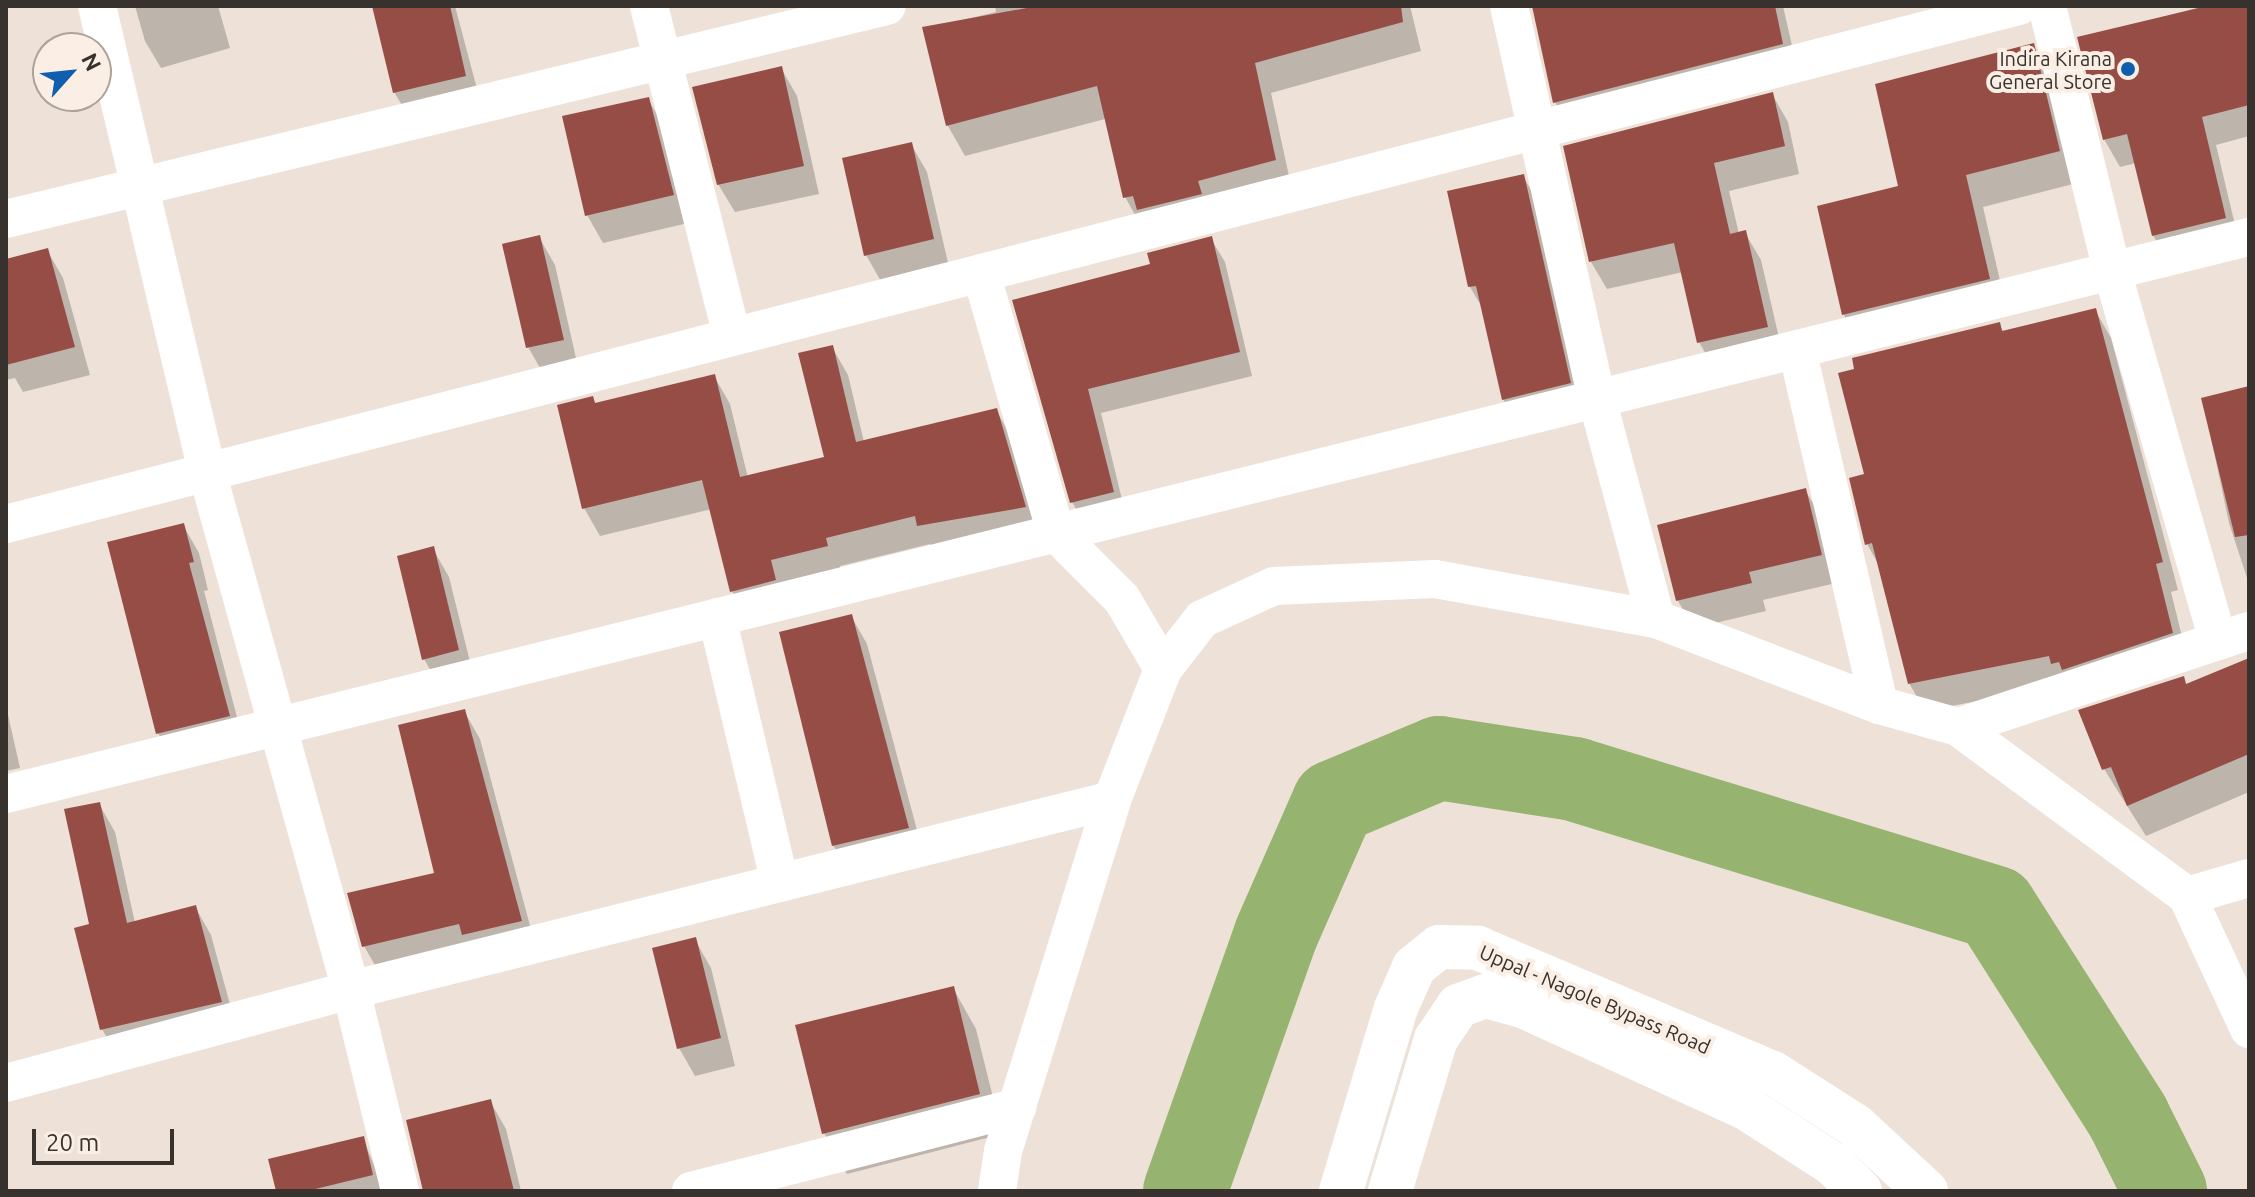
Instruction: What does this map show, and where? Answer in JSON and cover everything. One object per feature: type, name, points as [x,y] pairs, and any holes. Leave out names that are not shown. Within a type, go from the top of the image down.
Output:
[{"type":"street","points":[[97,6],[207,472],[274,727],[351,990],[400,1191]]},
{"type":"street","points":[[649,6],[732,337]]},
{"type":"street","points":[[6,219],[887,6]]},
{"type":"street","points":[[1509,6],[1597,399],[1656,619]]},
{"type":"street","points":[[6,524],[2019,6]]},
{"type":"street","points":[[1958,727],[2234,636],[2112,271],[2047,6]]},
{"type":"street","points":[[6,794],[2249,237]]},
{"type":"street","points":[[981,273],[1056,533],[1122,599],[1163,669]]},
{"type":"street","points":[[1797,349],[1879,705]]},
{"type":"street","points":[[997,1191],[1017,1107],[1112,800],[1163,669],[1202,619],[1274,586],[1435,579],[1656,619],[1879,705],[1958,727],[2187,896],[2249,1029]]},
{"type":"street","points":[[717,617],[780,883]]},
{"type":"street","points":[[6,1083],[351,990],[1112,800]]},
{"type":"street","points":[[2187,896],[2249,878]]},
{"type":"street","name":"Uppal - Nagole Bypass Road","points":[[1341,1191],[1396,1008],[1414,967],[1439,947],[1478,948],[1773,1073],[1856,1126],[1926,1191]]},
{"type":"street","name":"Uppal - Nagole Bypass Road","points":[[1390,1191],[1436,1039],[1458,1006],[1485,996],[1523,1006],[1746,1108],[1833,1164],[1860,1191]]},
{"type":"street","points":[[691,1191],[1017,1107]]},
{"type":"building","points":[[372,6],[450,6],[466,76],[393,93]]},
{"type":"building","points":[[1038,6],[1401,6],[1403,22],[1255,63],[1276,160],[1198,181],[1202,194],[1137,210],[1133,196],[1123,198],[1097,86],[946,126],[922,27]]},
{"type":"building","points":[[1532,6],[1775,6],[1783,44],[1553,103]]},
{"type":"building","points":[[2207,6],[2249,6],[2249,105],[2202,117],[2226,218],[2152,236],[2127,134],[2103,140],[2077,37]]},
{"type":"building","points":[[2034,43],[2060,151],[1966,175],[1990,279],[1842,315],[1817,206],[1898,186],[1875,84]]},
{"type":"building","points":[[782,66],[804,166],[717,185],[692,87]]},
{"type":"building","points":[[1773,92],[1785,146],[1714,163],[1730,234],[1746,230],[1768,327],[1697,343],[1674,243],[1589,262],[1563,146]]},
{"type":"building","points":[[649,97],[674,195],[585,216],[562,116]]},
{"type":"building","points":[[912,142],[934,239],[864,256],[842,158]]},
{"type":"building","points":[[1524,174],[1571,383],[1502,400],[1476,286],[1468,287],[1447,191]]},
{"type":"building","points":[[540,235],[564,340],[526,348],[502,244]]},
{"type":"building","points":[[1212,236],[1240,352],[1088,389],[1114,492],[1070,503],[1012,300],[1150,264],[1147,253]]},
{"type":"building","points":[[48,248],[75,347],[6,365],[6,259]]},
{"type":"building","points":[[2096,308],[2163,562],[2156,564],[2173,633],[2062,670],[2059,662],[2051,664],[2049,656],[1908,684],[1872,543],[1865,545],[1849,478],[1864,474],[1838,373],[1854,369],[1852,358],[2000,322],[2002,331]]},
{"type":"building","points":[[833,345],[856,442],[997,408],[1026,507],[917,526],[915,516],[826,538],[828,546],[771,560],[776,580],[730,592],[702,480],[582,509],[557,405],[593,396],[595,403],[715,374],[740,477],[824,457],[798,353]]},
{"type":"building","points":[[2249,386],[2249,535],[2235,537],[2201,398]]},
{"type":"building","points":[[1806,488],[1822,555],[1749,572],[1752,583],[1676,601],[1657,525]]},
{"type":"building","points":[[184,523],[194,562],[189,563],[230,716],[156,734],[107,542]]},
{"type":"building","points":[[434,546],[459,650],[422,660],[397,556]]},
{"type":"building","points":[[852,614],[909,828],[832,846],[779,632]]},
{"type":"building","points":[[2249,658],[2249,754],[2127,806],[2111,767],[2102,770],[2078,710],[2184,676],[2186,684]]},
{"type":"building","points":[[465,709],[522,921],[462,935],[459,924],[362,947],[347,893],[434,873],[398,725]]},
{"type":"building","points":[[100,802],[127,923],[196,905],[222,1002],[100,1030],[74,928],[89,924],[64,809]]},
{"type":"building","points":[[696,937],[721,1038],[677,1049],[652,948]]},
{"type":"building","points":[[954,986],[980,1094],[822,1134],[795,1025]]},
{"type":"building","points":[[491,1099],[514,1191],[423,1191],[406,1120]]},
{"type":"building","points":[[364,1136],[373,1175],[307,1191],[276,1191],[268,1159]]},
{"type":"waterway","points":[[1185,1191],[1276,934],[1334,802],[1439,758],[1574,779],[1995,908],[2128,1117],[2165,1191]]},
{"type":"place","name":"Indira Kirana General Store","points":[[2128,69]]}]
